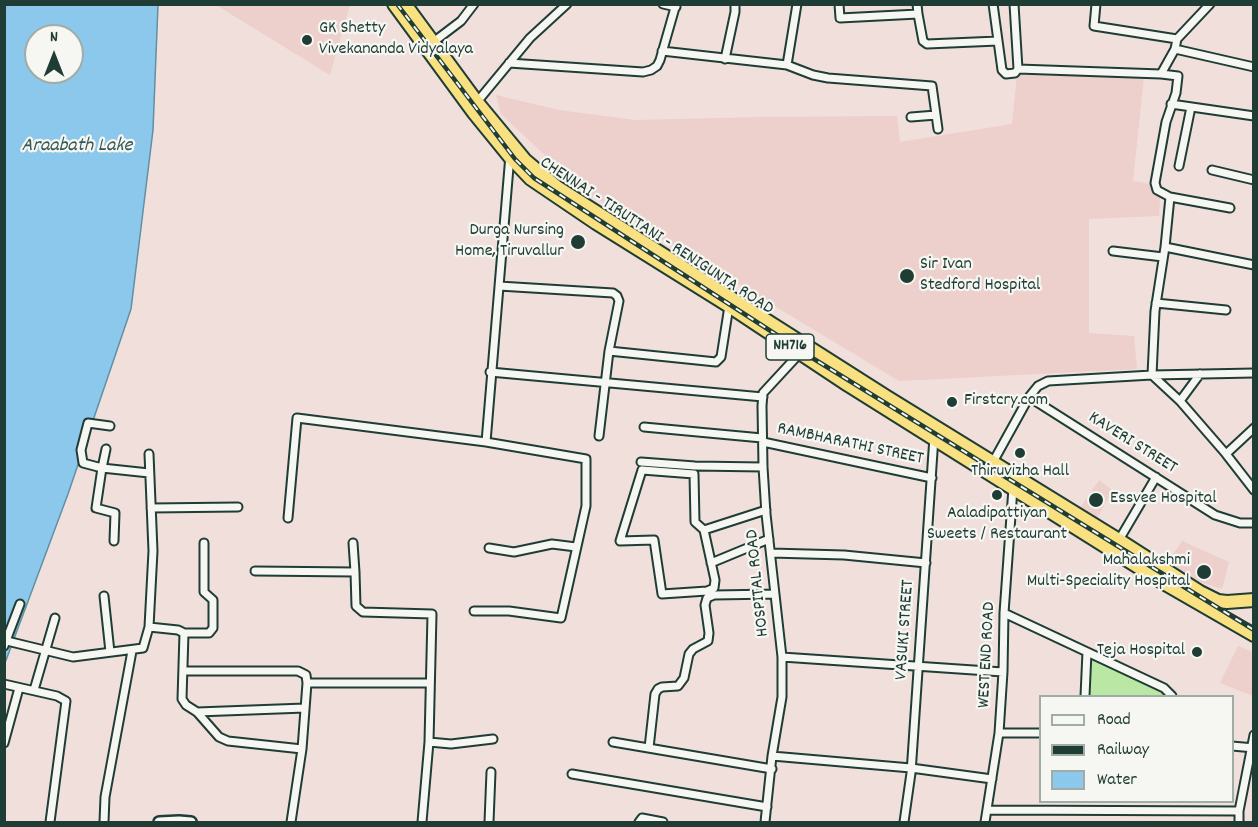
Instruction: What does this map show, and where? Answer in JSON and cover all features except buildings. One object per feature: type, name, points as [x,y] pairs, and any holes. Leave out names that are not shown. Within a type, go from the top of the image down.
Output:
[{"type":"highway","name":"CHENNAI - TIRUTTANI - RENIGUNTA ROAD","points":[[394,4],[513,153],[557,187],[936,434],[993,462],[1016,483],[1162,582],[1254,635]]},
{"type":"highway","name":"CHENNAI - TIRUTTANI - RENIGUNTA ROAD","points":[[405,4],[531,178],[540,185],[800,353],[1016,483],[1119,540],[1200,592],[1218,601],[1237,601]]},
{"type":"highway","name":"NH716","points":[[1237,601],[1254,600]]},
{"type":"highway","points":[[1237,601],[1232,605],[1232,611],[1242,627]]},
{"type":"street","points":[[432,42],[461,21],[474,4]]},
{"type":"street","points":[[477,102],[530,38],[567,4]]},
{"type":"street","points":[[509,63],[643,72],[651,70],[657,66],[676,6],[663,4]]},
{"type":"street","points":[[725,59],[735,4]]},
{"type":"street","points":[[787,65],[797,4]]},
{"type":"street","points":[[839,4],[840,18],[918,14]]},
{"type":"street","points":[[917,4],[924,43],[998,41]]},
{"type":"street","points":[[993,4],[1003,72],[1015,73],[1018,69],[1178,76],[1176,93],[1166,122],[1155,183],[1157,190],[1170,197],[1230,208]]},
{"type":"street","points":[[1014,4],[1018,69]]},
{"type":"street","points":[[1096,4],[1094,26],[1177,39]]},
{"type":"street","points":[[1161,74],[1175,49],[1177,39],[1210,4]]},
{"type":"street","points":[[1175,49],[1254,67]]},
{"type":"street","points":[[662,51],[787,65],[828,78],[931,85],[938,129]]},
{"type":"street","points":[[1172,104],[1254,116]]},
{"type":"street","points":[[1179,166],[1191,107]]},
{"type":"street","points":[[911,117],[936,115]]},
{"type":"street","points":[[486,442],[490,372],[513,153]]},
{"type":"street","points":[[1212,170],[1254,180]]},
{"type":"street","points":[[1152,375],[1156,303],[1170,197]]},
{"type":"street","points":[[1165,247],[1254,265]]},
{"type":"street","points":[[1113,252],[1163,257]]},
{"type":"street","points":[[499,286],[613,293],[617,296],[619,301],[609,351],[599,436]]},
{"type":"street","points":[[1156,303],[1226,310]]},
{"type":"street","points":[[609,351],[716,362],[721,357],[729,306]]},
{"type":"street","points":[[490,372],[763,397],[763,393],[800,353]]},
{"type":"street","points":[[1180,401],[1200,374]]},
{"type":"street","points":[[993,462],[1029,397],[1038,386],[1048,381],[1152,375],[1254,374]]},
{"type":"street","points":[[1152,375],[1180,401],[1254,490]]},
{"type":"street","name":"HOSPITAL ROAD","points":[[763,397],[763,467],[766,510],[782,657],[782,697],[772,756],[765,822]]},
{"type":"street","name":"KAVERI STREET","points":[[1029,397],[1215,515],[1240,523],[1254,523]]},
{"type":"street","points":[[288,518],[297,418],[486,442],[586,459],[586,506],[561,618],[509,611],[474,612]]},
{"type":"street","points":[[110,426],[88,423],[81,450],[83,463],[102,468],[149,473]]},
{"type":"street","name":"RAMBHARATHI STREET","points":[[644,427],[763,440],[932,478]]},
{"type":"street","points":[[1226,454],[1252,430]]},
{"type":"street","name":"VASUKI STREET","points":[[904,822],[911,768],[936,434]]},
{"type":"street","points":[[106,449],[96,508],[115,513],[114,542]]},
{"type":"street","points":[[20,604],[6,644],[73,657],[143,648],[149,627],[153,551],[149,454]]},
{"type":"street","points":[[641,462],[763,467]]},
{"type":"street","points":[[642,470],[694,474],[695,522],[704,530],[716,580],[714,588],[707,591],[662,594],[654,540],[620,541],[642,470]]},
{"type":"street","points":[[1119,540],[1156,477]]},
{"type":"street","name":"WEST END ROAD","points":[[985,822],[999,733],[1004,613],[1016,483]]},
{"type":"street","points":[[151,508],[238,507]]},
{"type":"street","points":[[704,530],[766,510]]},
{"type":"street","points":[[711,563],[769,539]]},
{"type":"street","points":[[149,627],[178,630],[184,633],[209,633],[213,628],[213,602],[212,598],[204,592],[204,543]]},
{"type":"street","points":[[353,543],[356,606],[363,612],[432,614],[429,742],[422,822]]},
{"type":"street","points":[[489,548],[514,552],[552,544],[576,547]]},
{"type":"street","points":[[771,553],[844,555],[926,563]]},
{"type":"street","points":[[255,571],[355,572]]},
{"type":"street","points":[[649,748],[655,694],[658,689],[678,686],[684,678],[689,654],[693,649],[706,643],[709,638],[705,605],[707,598],[714,595],[775,594]]},
{"type":"street","points":[[104,596],[110,652]]},
{"type":"street","points":[[1004,613],[1164,688],[1171,695]]},
{"type":"street","points":[[34,690],[55,618]]},
{"type":"street","points":[[184,633],[182,699],[186,705],[197,712],[219,737],[228,741],[302,749]]},
{"type":"street","points":[[104,822],[105,797],[132,651]]},
{"type":"street","points":[[1085,695],[1087,652]]},
{"type":"street","points":[[782,657],[1003,672]]},
{"type":"street","points":[[184,671],[298,671],[306,675],[302,749],[291,822]]},
{"type":"street","points":[[307,683],[430,683]]},
{"type":"street","points":[[4,684],[64,698],[66,701],[50,822]]},
{"type":"street","points":[[4,743],[19,688]]},
{"type":"street","points":[[197,712],[305,708]]},
{"type":"street","points":[[999,733],[1039,733]]},
{"type":"street","points":[[1239,822],[1239,811],[1254,735]]},
{"type":"street","points":[[429,742],[451,744],[493,739]]},
{"type":"street","points":[[613,742],[772,769]]},
{"type":"street","points":[[1234,746],[1252,748]]},
{"type":"street","points":[[772,756],[911,768],[992,779]]},
{"type":"street","points":[[489,822],[491,772]]},
{"type":"street","points":[[572,774],[767,807]]},
{"type":"street","points":[[987,810],[1239,811]]},
{"type":"street","points":[[639,822],[642,818],[663,822]]},
{"type":"street","points":[[159,822],[191,822]]},
{"type":"shaded area","name":"GK Shetty Vivekananda Vidyalaya","points":[[350,4],[330,75],[216,5]]},
{"type":"shaded area","name":"Sir Ivan Stedford Hospital","points":[[1017,75],[1144,76],[1133,181],[1161,186],[1159,216],[1089,219],[1089,333],[1134,336],[1137,369],[899,381],[582,190],[501,114],[496,95],[559,110],[635,120],[897,116],[900,142],[1012,124]]},
{"type":"shaded area","name":"Essvee Hospital","points":[[1099,480],[1112,490],[1097,519],[1080,508]]},
{"type":"shaded area","name":"Mahalakshmi Multi-Speciality Hospital","points":[[1182,541],[1229,562],[1222,589],[1196,581],[1167,563]]},
{"type":"shaded area","points":[[1238,646],[1253,652],[1253,696],[1220,683]]},
{"type":"green space","points":[[1089,656],[1160,688],[1168,695],[1087,695]]},
{"type":"water","name":"Araabath Lake","points":[[5,5],[158,5],[153,130],[131,309],[68,494],[5,663]]},
{"type":"railway","points":[[397,4],[515,159],[534,178],[814,359],[1254,630]]},
{"type":"place","name":"GK Shetty Vivekananda Vidyalaya","points":[[307,40]]},
{"type":"place","name":"Durga Nursing Home, Tiruvallur","points":[[578,242]]},
{"type":"place","name":"Sir Ivan Stedford Hospital","points":[[907,276]]},
{"type":"place","name":"Firstcry.com","points":[[952,402]]},
{"type":"place","name":"Thiruvizha Hall","points":[[1020,453]]},
{"type":"place","name":"Aaladipattiyan Sweets / Restaurant","points":[[997,495]]},
{"type":"place","name":"Essvee Hospital","points":[[1096,500]]},
{"type":"place","name":"Mahalakshmi Multi-Speciality Hospital","points":[[1204,572]]},
{"type":"place","name":"Teja Hospital","points":[[1197,652]]}]
